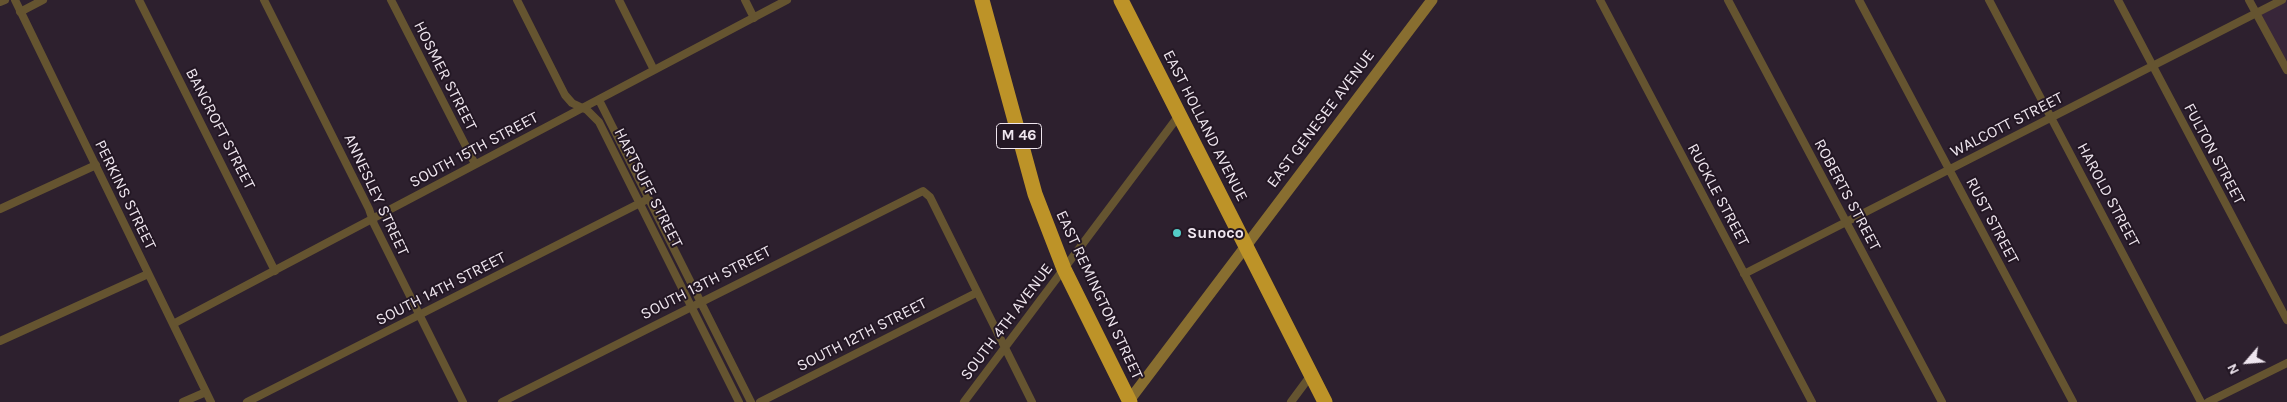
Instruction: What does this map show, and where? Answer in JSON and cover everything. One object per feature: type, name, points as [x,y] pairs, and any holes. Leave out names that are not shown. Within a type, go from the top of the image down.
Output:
[{"type":"highway","name":"EAST REMINGTON STREET","points":[[982,0],[1035,194],[1064,269],[1129,402]]},
{"type":"highway","name":"EAST HOLLAND AVENUE","points":[[1121,0],[1325,402]]},
{"type":"main road","name":"EAST GENESEE AVENUE","points":[[1129,402],[1245,245],[1432,0]]},
{"type":"street","points":[[0,2],[5,0]]},
{"type":"street","name":"PERKINS STREET","points":[[15,0],[211,402]]},
{"type":"street","points":[[20,12],[43,0]]},
{"type":"street","name":"BANCROFT STREET","points":[[139,0],[275,271]]},
{"type":"street","name":"ANNESLEY STREET","points":[[264,0],[462,402]]},
{"type":"street","name":"HOSMER STREET","points":[[391,0],[475,164]]},
{"type":"street","name":"HARTSUFF STREET","points":[[517,0],[565,95],[572,103],[594,115],[599,122],[700,302],[751,402]]},
{"type":"street","points":[[619,0],[654,70]]},
{"type":"street","points":[[745,0],[754,18]]},
{"type":"street","name":"SOUTH 15TH STREET","points":[[173,324],[787,0]]},
{"type":"street","name":"RUCKLE STREET","points":[[1600,0],[1812,402]]},
{"type":"street","name":"ROBERTS STREET","points":[[1728,0],[1942,402]]},
{"type":"street","name":"RUST STREET","points":[[1858,0],[2073,402]]},
{"type":"street","name":"HAROLD STREET","points":[[1989,0],[2201,402]]},
{"type":"street","name":"FULTON STREET","points":[[2118,0],[2287,320]]},
{"type":"street","points":[[2249,0],[2287,70]]},
{"type":"street","name":"WALCOTT STREET","points":[[1744,274],[2282,0]]},
{"type":"street","name":"HARTSUFF STREET","points":[[599,100],[692,306],[739,402]]},
{"type":"street","name":"SOUTH 4TH AVENUE","points":[[964,402],[1180,114]]},
{"type":"street","points":[[0,209],[96,165]]},
{"type":"street","name":"SOUTH 13TH STREET","points":[[502,402],[923,191],[930,197],[976,293]]},
{"type":"street","name":"SOUTH 14TH STREET","points":[[247,402],[644,201]]},
{"type":"street","points":[[0,341],[148,274]]},
{"type":"street","points":[[976,293],[1032,402]]},
{"type":"street","name":"SOUTH 12TH STREET","points":[[760,402],[976,293]]},
{"type":"street","points":[[2208,402],[2287,362]]},
{"type":"street","points":[[1291,402],[1311,375]]},
{"type":"street","points":[[183,402],[206,392]]},
{"type":"shaded area","points":[[2282,0],[2287,0],[2287,70],[2257,14]]},
{"type":"place","name":"Sunoco","points":[[1177,233]]}]
